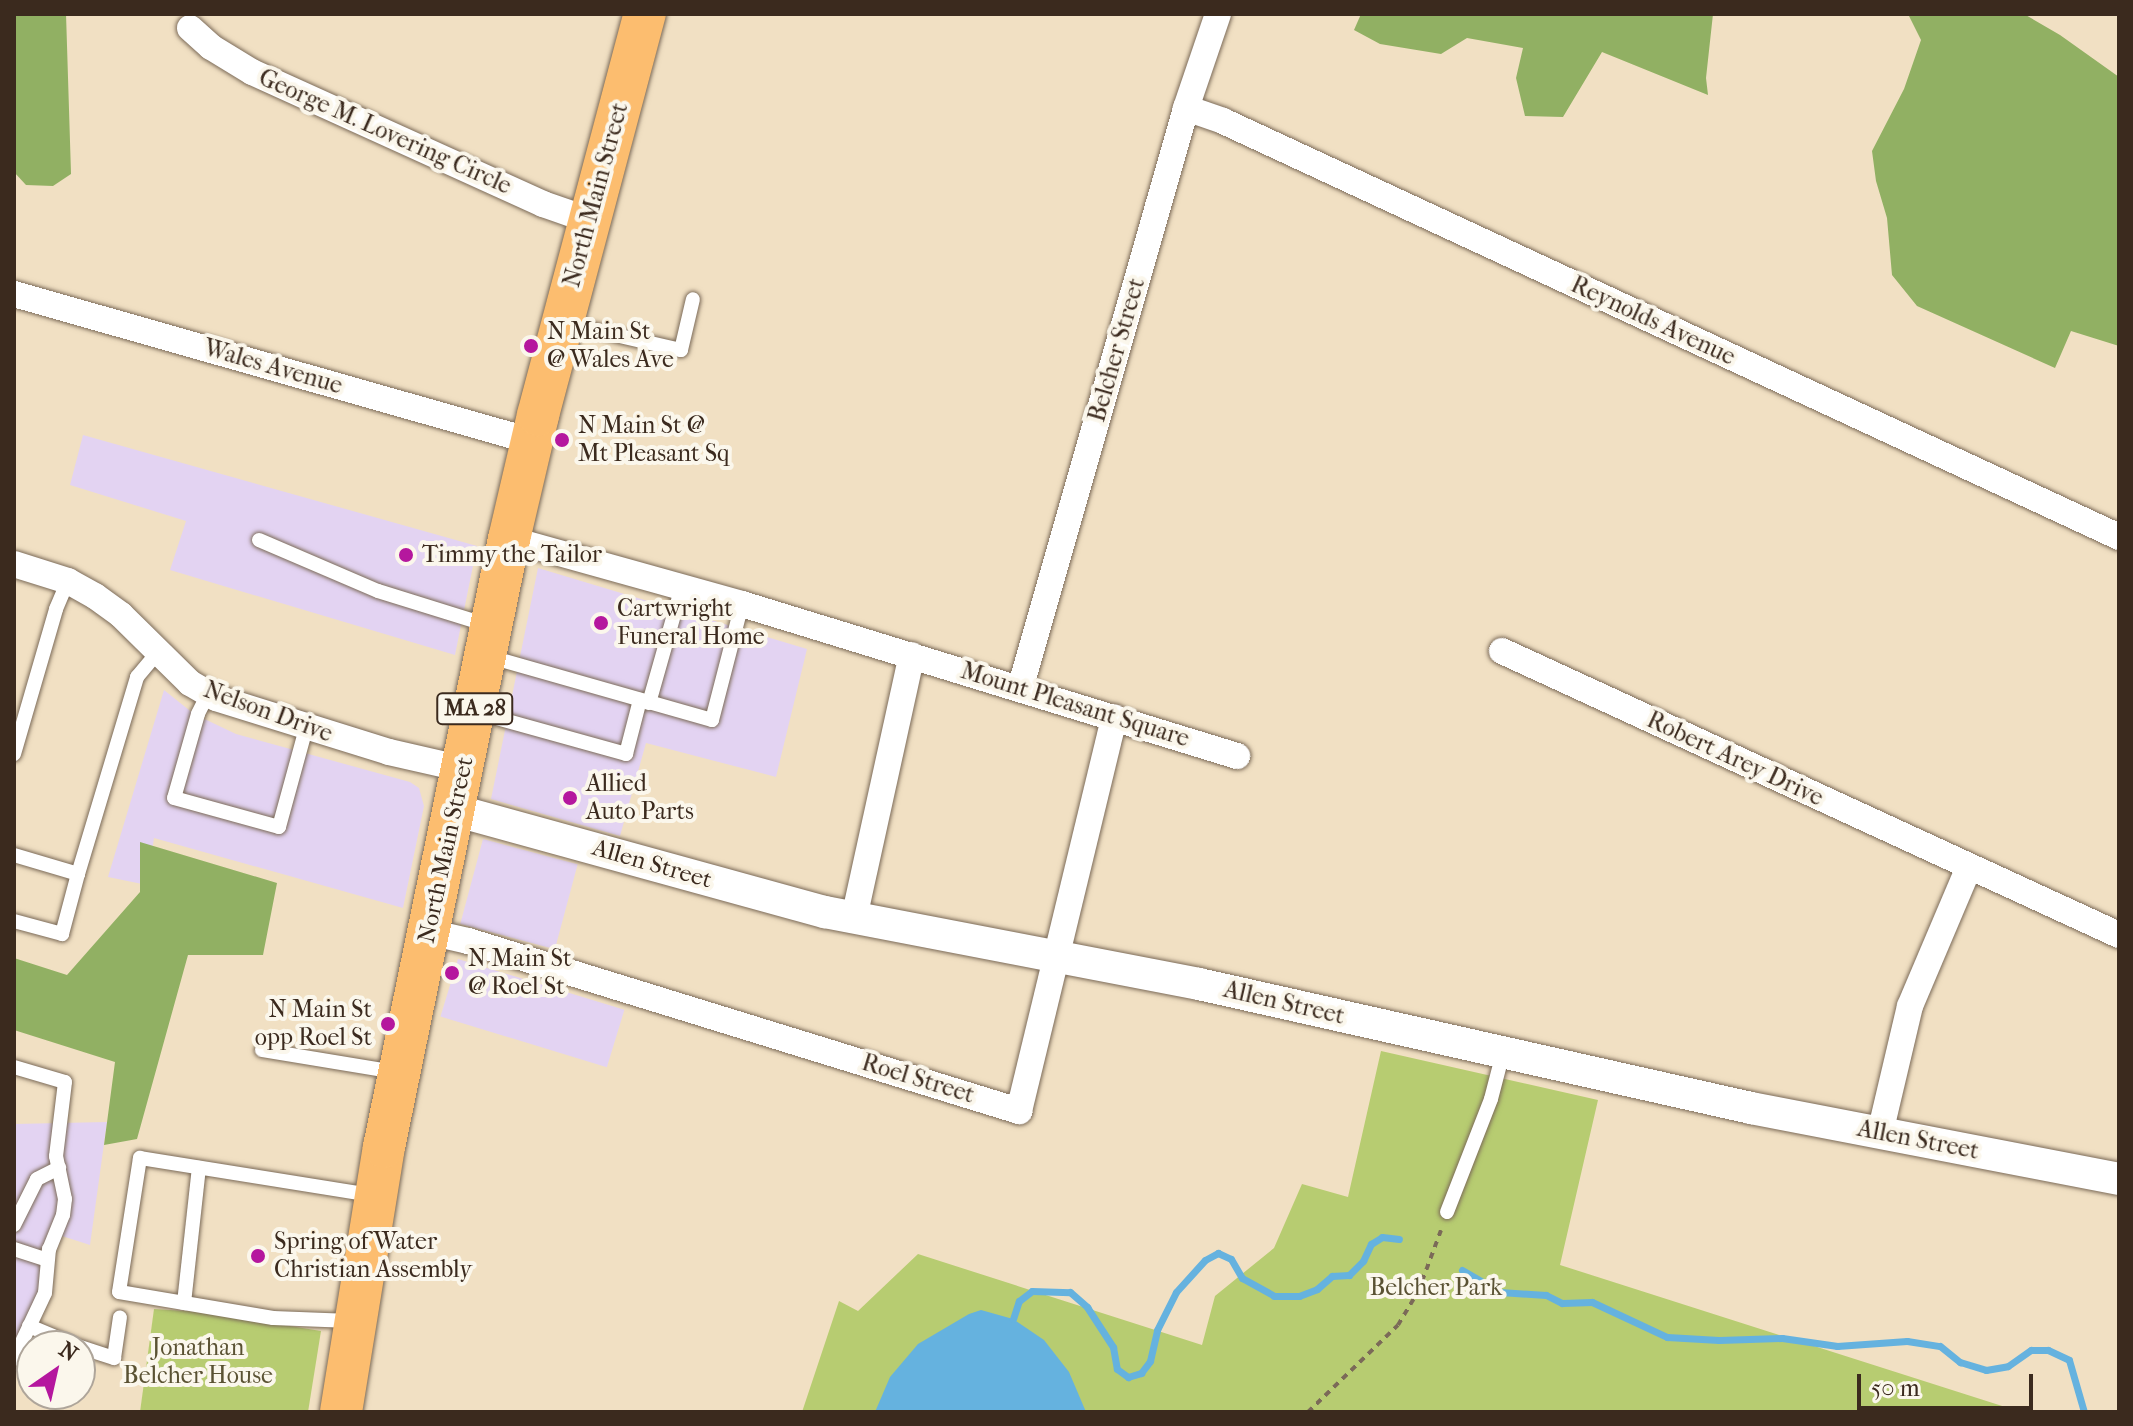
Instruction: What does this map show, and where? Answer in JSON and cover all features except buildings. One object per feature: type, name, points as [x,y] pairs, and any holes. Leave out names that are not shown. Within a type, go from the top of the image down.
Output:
[{"type":"main road","name":"North Main Street","points":[[341,1412],[375,1196],[509,539],[531,441],[645,14]]},
{"type":"street","name":"Belcher Street","points":[[1020,689],[1186,108],[1218,14]]},
{"type":"street","name":"George M. Lovering Circle","points":[[190,28],[211,47],[252,72],[543,204],[589,220]]},
{"type":"street","name":"Reynolds Avenue","points":[[1186,108],[1238,128],[2119,537]]},
{"type":"street","name":"Wales Avenue","points":[[14,294],[531,441]]},
{"type":"street","name":"Mount Pleasant Square","points":[[509,539],[682,586],[1237,756]]},
{"type":"street","name":"Nelson Drive","points":[[14,564],[68,581],[115,610],[190,683],[208,694],[306,728],[464,769]]},
{"type":"street","name":"Robert Arey Drive","points":[[1502,651],[2119,935]]},
{"type":"street","points":[[854,918],[912,655]]},
{"type":"street","name":"Roel Street","points":[[429,932],[481,945],[1019,1111],[1114,717]]},
{"type":"street","name":"Allen Street","points":[[454,810],[771,899],[854,918],[1056,956],[1715,1101],[2119,1179]]},
{"type":"street","points":[[1880,1133],[1910,1006],[1969,867]]},
{"type":"lane","points":[[562,322],[681,350],[693,299]]},
{"type":"lane","points":[[259,540],[489,641],[644,701],[712,720],[742,604]]},
{"type":"lane","points":[[14,754],[19,720],[59,599],[68,581]]},
{"type":"lane","points":[[475,712],[626,754],[682,586]]},
{"type":"lane","points":[[14,921],[62,934],[137,677],[158,652]]},
{"type":"lane","points":[[208,694],[198,714],[174,798],[279,827],[306,728]]},
{"type":"lane","points":[[14,855],[78,874]]},
{"type":"lane","points":[[262,1050],[399,1073]]},
{"type":"lane","points":[[1447,1212],[1491,1099],[1503,1053]]},
{"type":"lane","points":[[14,1067],[65,1082],[57,1149],[64,1207],[47,1260],[47,1287],[14,1359]]},
{"type":"lane","points":[[355,1321],[273,1318],[119,1292],[140,1158],[375,1196]]},
{"type":"lane","points":[[14,1225],[37,1179],[59,1168]]},
{"type":"lane","points":[[184,1303],[199,1168]]},
{"type":"lane","points":[[14,1249],[47,1260]]},
{"type":"lane","points":[[96,1352],[114,1358],[120,1317]]},
{"type":"lane","points":[[29,1326],[39,1330]]},
{"type":"path","points":[[1308,1412],[1398,1325],[1418,1292],[1447,1212]]},
{"type":"shaded area","points":[[83,435],[477,546],[455,655],[170,570],[186,521],[70,485]]},
{"type":"shaded area","points":[[538,568],[807,649],[776,777],[646,743],[620,836],[491,799]]},
{"type":"shaded area","points":[[164,690],[194,714],[236,734],[410,782],[419,788],[424,806],[403,908],[154,838],[147,885],[108,877]]},
{"type":"shaded area","points":[[483,839],[578,864],[555,949],[460,924]]},
{"type":"shaded area","points":[[458,959],[624,1010],[607,1067],[440,1016]]},
{"type":"shaded area","points":[[107,1122],[90,1245],[62,1236],[24,1330],[16,1330],[14,1355],[14,1124]]},
{"type":"green space","points":[[14,14],[66,14],[71,174],[53,186],[26,185],[14,172]]},
{"type":"green space","points":[[1361,14],[1713,14],[1706,78],[1708,95],[1602,52],[1563,117],[1525,116],[1516,78],[1523,48],[1467,38],[1441,54],[1380,44],[1354,30]]},
{"type":"green space","points":[[1908,14],[2024,14],[2119,77],[2119,346],[2071,331],[2055,368],[1917,306],[1892,275],[1887,218],[1876,181],[1872,151],[1904,89],[1921,40]]},
{"type":"green space","points":[[140,842],[277,883],[263,955],[188,955],[137,1139],[104,1145],[115,1062],[14,1030],[14,958],[67,975],[140,892]]},
{"type":"green space","name":"Belcher Park","points":[[1381,1051],[1598,1100],[1560,1265],[2021,1412],[802,1412],[839,1301],[858,1311],[918,1254],[1202,1345],[1215,1296],[1274,1248],[1302,1184],[1348,1197]]},
{"type":"green space","name":"Jonathan Belcher House","points":[[154,1309],[202,1312],[321,1331],[308,1412],[140,1412]]},
{"type":"water","points":[[981,1310],[1013,1319],[1044,1340],[1069,1372],[1086,1412],[875,1412],[890,1377],[918,1344]]},
{"type":"waterway","points":[[1013,1319],[1019,1301],[1032,1291],[1070,1292],[1087,1307],[1113,1347],[1117,1369],[1128,1377],[1141,1373],[1150,1361],[1157,1330],[1176,1292],[1205,1260],[1218,1253],[1231,1259],[1242,1278],[1274,1296],[1299,1296],[1317,1289],[1332,1276],[1349,1275],[1363,1261],[1371,1244],[1382,1237],[1399,1239]]},
{"type":"waterway","points":[[1462,1270],[1500,1292],[1546,1295],[1562,1303],[1592,1302],[1667,1337],[1719,1340],[1782,1338],[1837,1346],[1907,1341],[1940,1346],[1960,1362],[1986,1370],[2008,1366],[2031,1350],[2048,1350],[2069,1360],[2084,1412]]},
{"type":"place","name":"N Main St @ Wales Ave","points":[[531,346]]},
{"type":"place","name":"N Main St @ Mt Pleasant Sq","points":[[562,440]]},
{"type":"place","name":"Timmy the Tailor","points":[[406,555]]},
{"type":"place","name":"Cartwright Funeral Home","points":[[601,623]]},
{"type":"place","name":"Allied Auto Parts","points":[[570,798]]},
{"type":"place","name":"N Main St @ Roel St","points":[[452,973]]},
{"type":"place","name":"N Main St opp Roel St","points":[[388,1024]]},
{"type":"place","name":"Spring of Water Christian Assembly","points":[[258,1256]]}]
